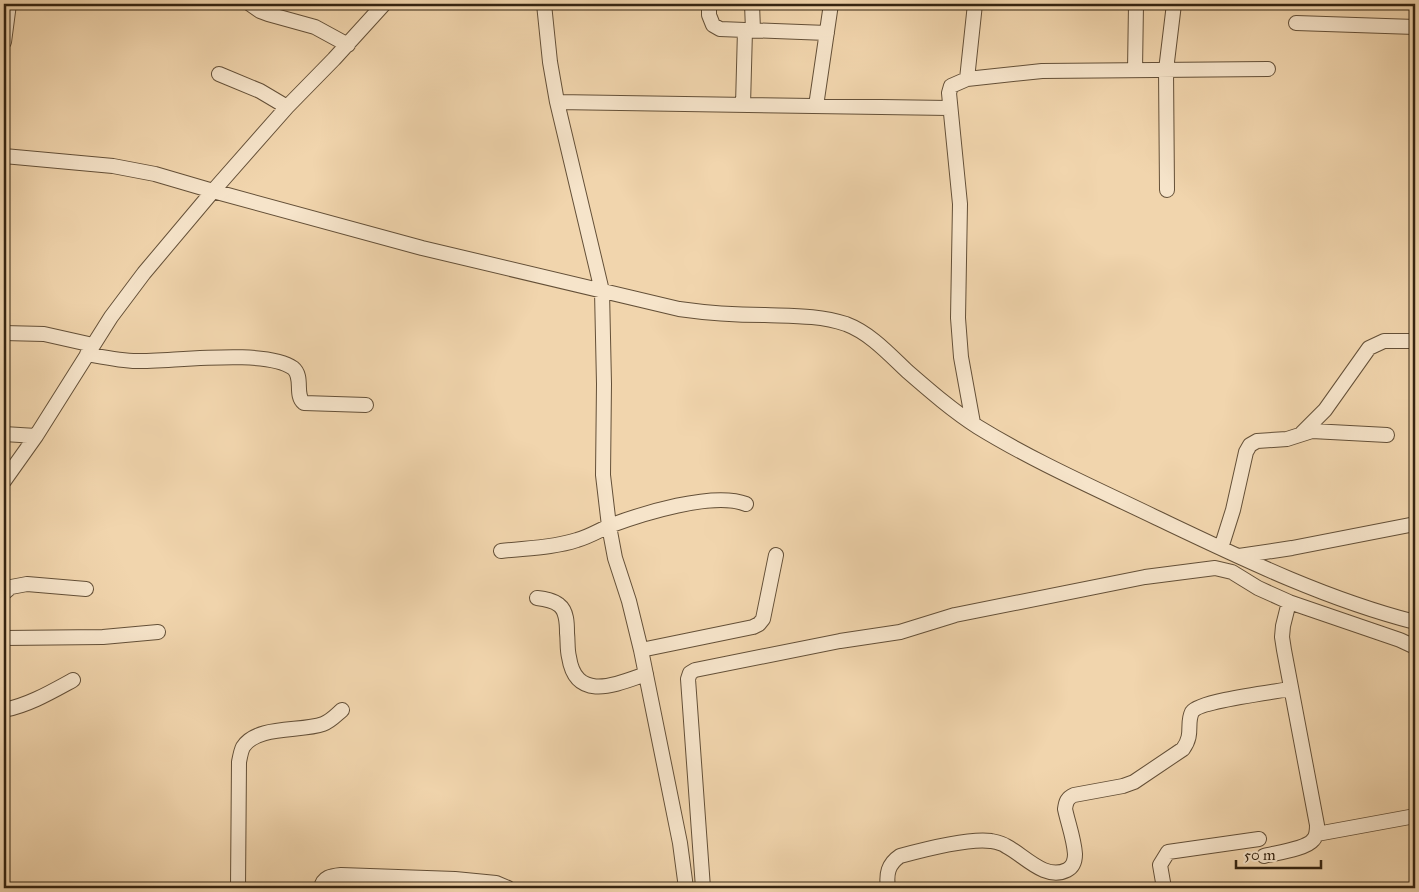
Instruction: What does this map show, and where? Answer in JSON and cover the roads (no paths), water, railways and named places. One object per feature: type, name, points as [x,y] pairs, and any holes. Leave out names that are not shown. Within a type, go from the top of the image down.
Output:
[{"type":"street","points":[[4,42],[7,4]]},
{"type":"street","points":[[250,4],[268,14],[326,32],[348,45]]},
{"type":"street","points":[[4,481],[36,436],[111,317],[144,273],[287,107],[348,45],[384,4]]},
{"type":"street","points":[[544,4],[550,62],[557,102],[602,292],[603,475],[609,526],[615,558],[642,650],[680,843],[686,888]]},
{"type":"street","points":[[709,4],[709,15],[712,25],[720,29],[827,32]]},
{"type":"street","points":[[743,105],[752,4]]},
{"type":"street","points":[[816,106],[831,4]]},
{"type":"street","points":[[967,79],[975,4]]},
{"type":"street","points":[[1135,70],[1136,4]]},
{"type":"street","points":[[1167,190],[1166,70],[1174,4]]},
{"type":"street","points":[[1296,23],[1415,27]]},
{"type":"street","points":[[973,423],[965,386],[958,318],[960,204],[949,108],[948,93],[951,86],[967,79],[1042,71],[1268,69]]},
{"type":"street","points":[[219,74],[260,91],[287,107]]},
{"type":"street","points":[[557,102],[949,108]]},
{"type":"street","points":[[4,156],[122,168],[155,174],[422,248],[679,309],[716,314],[801,316],[829,319],[849,325],[868,336],[930,391],[973,423],[1030,456],[1294,581],[1392,616],[1415,622]]},
{"type":"street","points":[[4,333],[44,334],[133,360],[241,357],[277,361],[296,372],[299,377],[300,397],[304,403],[366,405]]},
{"type":"street","points":[[1302,433],[1325,410],[1369,348],[1384,341],[1415,341]]},
{"type":"street","points":[[1221,548],[1233,510],[1246,452],[1250,445],[1257,441],[1287,439],[1302,433],[1324,431],[1386,435]]},
{"type":"street","points":[[4,434],[36,436]]},
{"type":"street","points":[[501,551],[566,543],[641,516],[713,500],[738,501],[746,504]]},
{"type":"street","points":[[1238,556],[1292,548],[1415,524]]},
{"type":"street","points":[[642,650],[759,624],[762,619],[776,555]]},
{"type":"street","points":[[703,888],[688,679],[695,670],[840,641],[900,632],[955,615],[1145,577],[1215,568],[1232,572],[1258,588],[1289,602],[1400,640],[1415,648]]},
{"type":"street","points":[[4,593],[18,585],[27,584],[86,590]]},
{"type":"street","points":[[537,598],[554,601],[561,606],[566,615],[569,657],[573,671],[580,681],[597,687],[611,686],[646,674]]},
{"type":"street","points":[[1264,856],[1305,846],[1313,841],[1317,825],[1290,689],[1282,637],[1289,602]]},
{"type":"street","points":[[4,638],[103,637],[158,632]]},
{"type":"street","points":[[4,710],[38,699],[73,680]]},
{"type":"street","points":[[888,888],[888,869],[893,860],[900,856],[974,841],[990,841],[1004,844],[1044,870],[1053,873],[1070,869],[1074,862],[1075,854],[1065,809],[1069,798],[1074,795],[1123,786],[1134,782],[1183,749],[1188,743],[1190,735],[1192,712],[1198,707],[1212,702],[1290,689]]},
{"type":"street","points":[[238,888],[239,762],[242,748],[250,739],[265,733],[314,726],[333,719],[342,710]]},
{"type":"street","points":[[1316,834],[1415,816]]},
{"type":"street","points":[[1164,888],[1160,865],[1168,852],[1259,840]]},
{"type":"street","points":[[322,888],[324,880],[328,877],[341,875],[455,879],[496,884],[508,888]]}]
